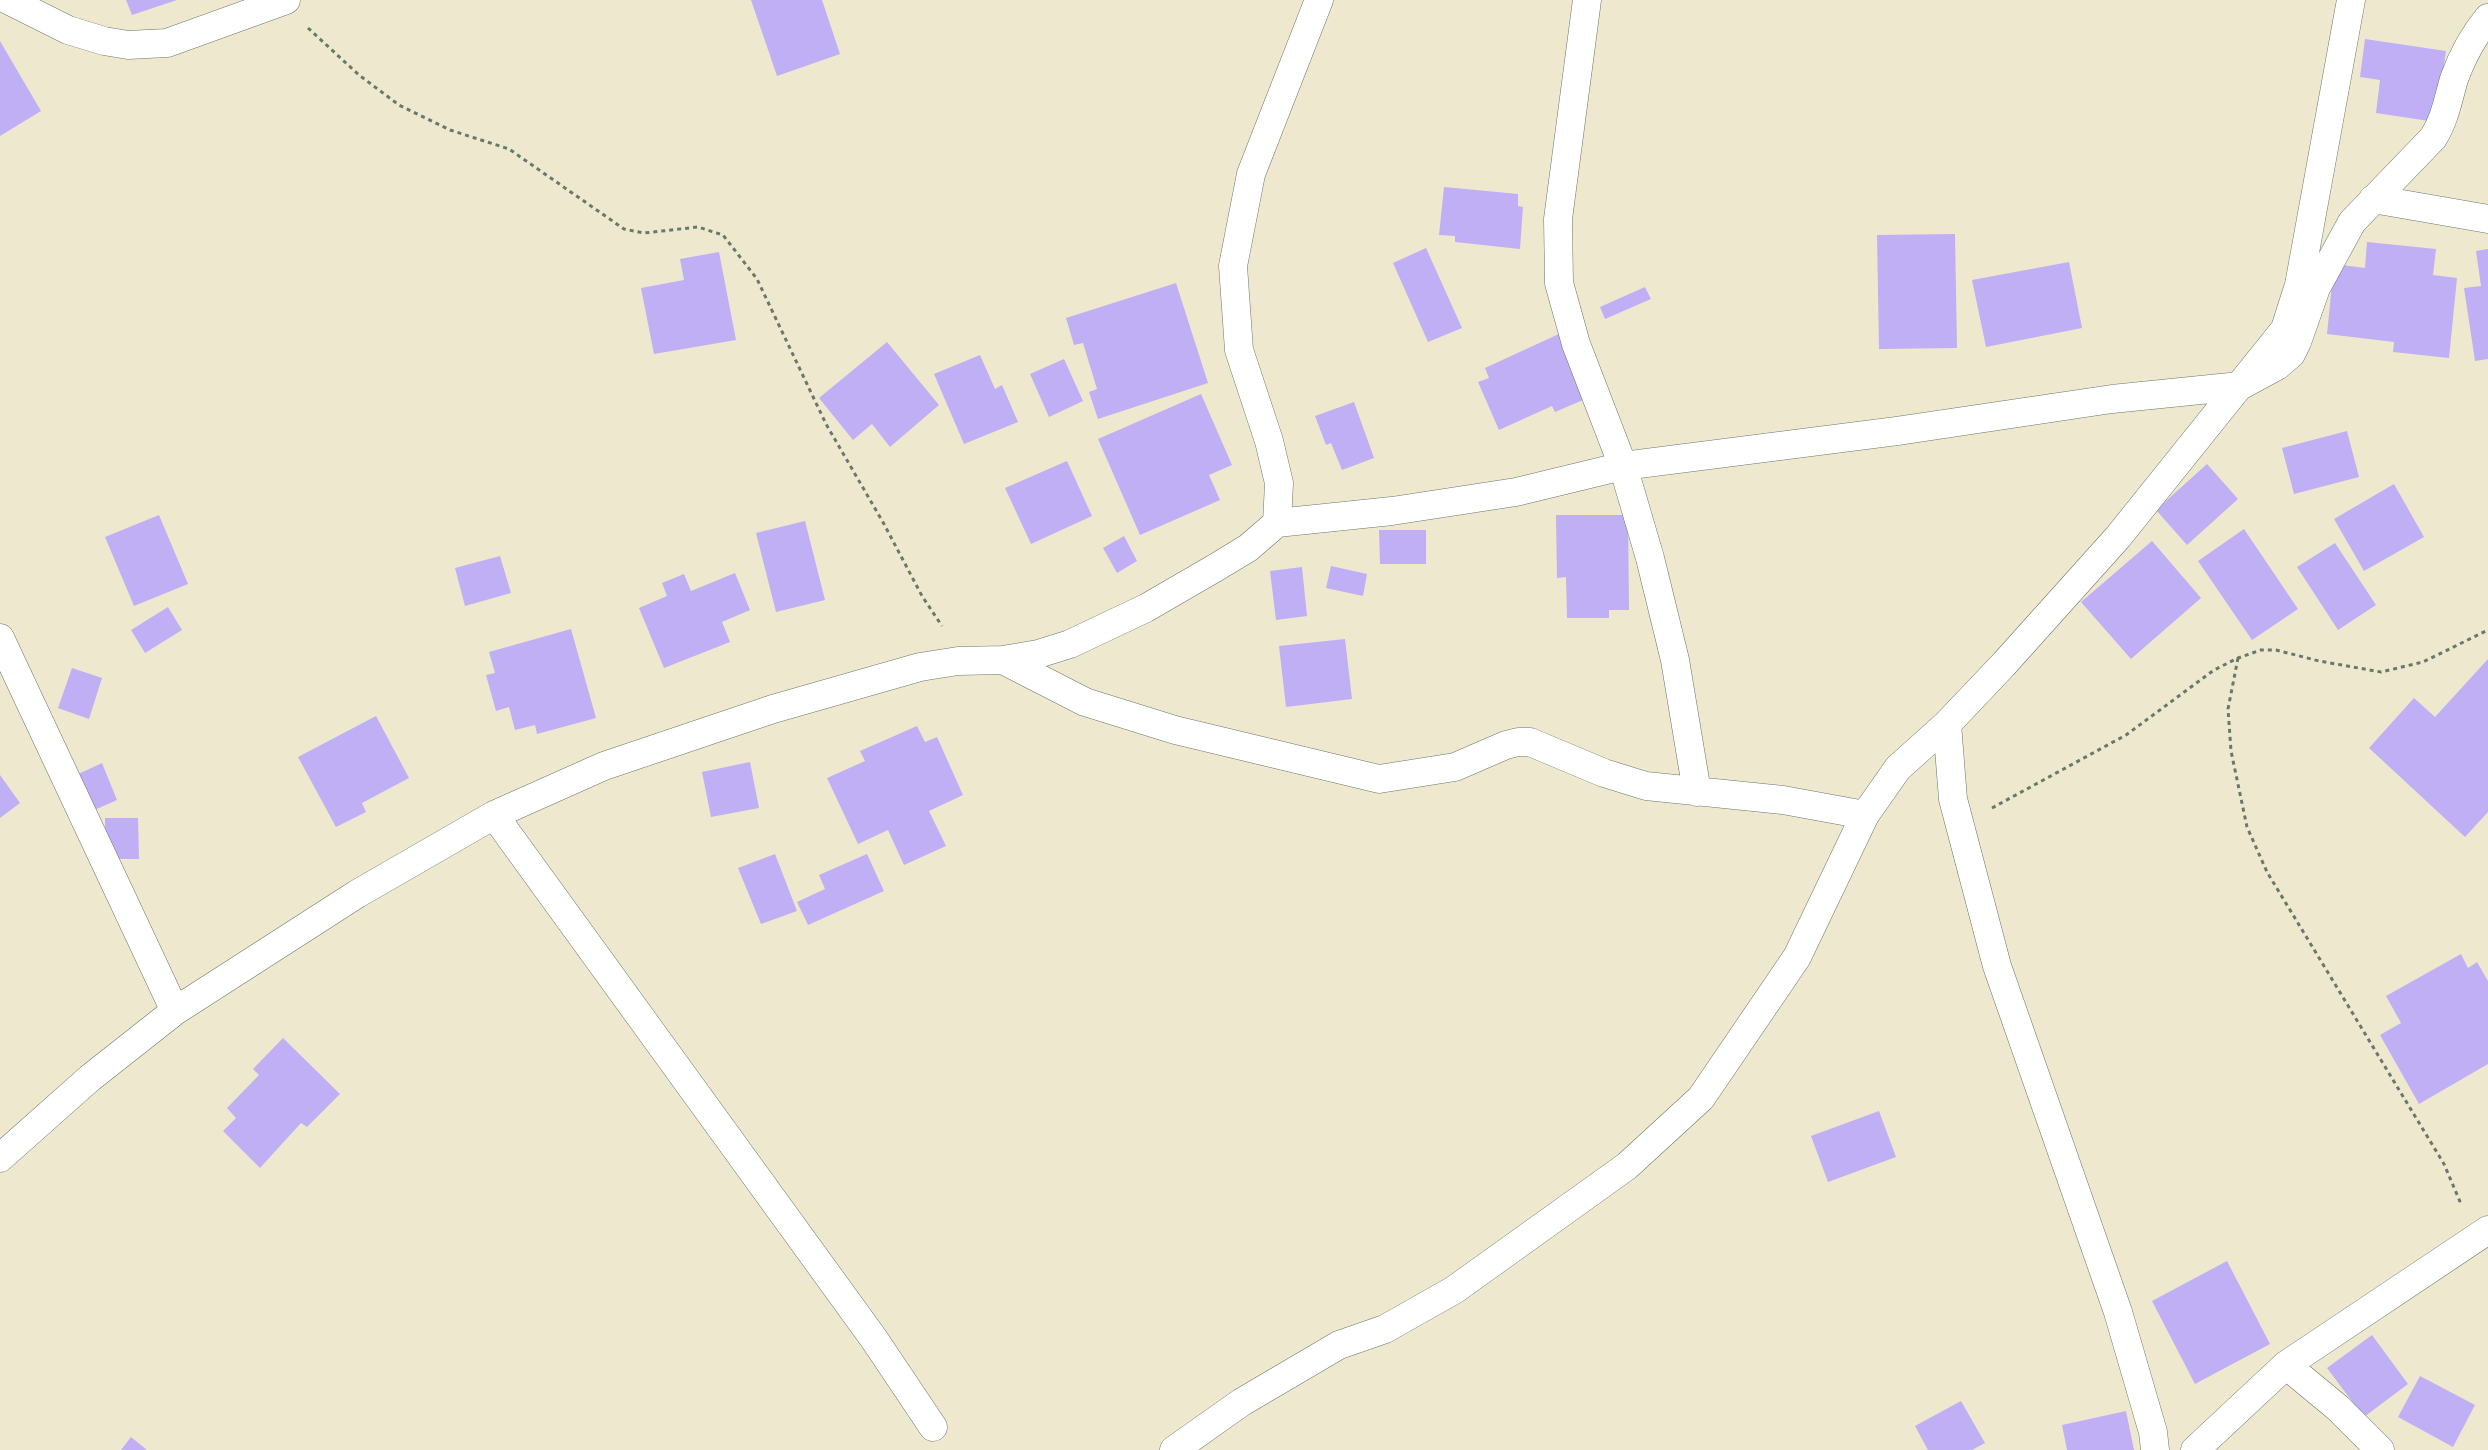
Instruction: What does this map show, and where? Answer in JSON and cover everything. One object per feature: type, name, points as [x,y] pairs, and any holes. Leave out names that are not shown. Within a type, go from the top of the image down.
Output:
[{"type":"street","points":[[8,0],[68,30],[104,41],[128,45],[167,43],[283,1]]},
{"type":"street","points":[[1277,523],[1279,483],[1269,441],[1239,350],[1233,266],[1251,174],[1319,0]]},
{"type":"street","points":[[1588,0],[1558,219],[1558,283],[1576,344],[1622,466],[1650,558],[1675,660],[1697,792]]},
{"type":"street","points":[[1174,1450],[1242,1402],[1338,1345],[1385,1329],[1454,1290],[1627,1166],[1701,1098],[1797,957],[1865,815],[1898,768],[1947,724],[2118,537],[2285,329],[2299,286],[2352,0]]},
{"type":"street","points":[[0,1158],[90,1078],[175,1011],[357,894],[494,815],[604,766],[773,709],[920,666],[1038,654],[1070,644],[1146,608],[1248,548],[1277,523],[1392,511],[1516,492],[1622,466],[1897,431],[2112,399],[2240,386],[2277,366],[2290,354],[2324,270],[2352,222],[2433,138],[2440,127],[2455,78],[2466,51],[2474,35],[2488,18]]},
{"type":"street","points":[[2373,199],[2488,219]]},
{"type":"street","points":[[0,638],[175,1011]]},
{"type":"street","points":[[990,660],[1085,702],[1175,730],[1379,778],[1456,767],[1506,745],[1530,742],[1604,773],[1646,786],[1783,800],[1865,815]]},
{"type":"street","points":[[1947,724],[1953,798],[1964,846],[1997,966],[2118,1312],[2153,1432],[2155,1450]]},
{"type":"street","points":[[494,815],[874,1339],[933,1427]]},
{"type":"street","points":[[2195,1450],[2286,1365],[2482,1235]]},
{"type":"street","points":[[2286,1365],[2338,1408],[2380,1450]]},
{"type":"path","points":[[283,1],[359,74],[399,106],[450,130],[509,149],[624,229],[644,232],[698,227],[723,236],[757,279],[826,424],[884,524],[922,596],[944,629],[990,660]]},
{"type":"path","points":[[1964,846],[1972,829],[1990,810],[2016,793],[2088,758],[2126,735],[2214,670],[2238,658],[2261,650],[2276,650],[2320,662],[2382,672],[2423,662],[2488,630]]},
{"type":"path","points":[[2238,658],[2228,710],[2231,751],[2247,827],[2267,872],[2444,1164],[2482,1235]]},
{"type":"building","points":[[126,0],[177,0],[132,15]]},
{"type":"building","points":[[751,0],[822,0],[840,54],[777,76]]},
{"type":"building","points":[[2365,39],[2446,51],[2436,122],[2376,113],[2380,80],[2360,77]]},
{"type":"building","points":[[0,41],[41,111],[0,136]]},
{"type":"building","points":[[1444,187],[1518,194],[1518,206],[1523,207],[1520,249],[1455,242],[1455,236],[1439,235]]},
{"type":"building","points":[[1955,234],[1957,348],[1879,349],[1877,235]]},
{"type":"building","points":[[2367,242],[2436,249],[2433,275],[2457,278],[2449,358],[2393,352],[2394,342],[2327,334],[2334,264],[2365,268]]},
{"type":"building","points":[[1426,248],[1462,328],[1428,342],[1393,263]]},
{"type":"building","points":[[2488,249],[2488,359],[2475,361],[2464,288],[2481,286],[2476,251]]},
{"type":"building","points":[[719,252],[736,340],[654,354],[641,288],[684,280],[680,259]]},
{"type":"building","points":[[2069,262],[2082,328],[1986,347],[1972,280]]},
{"type":"building","points":[[1176,283],[1208,383],[1098,419],[1089,392],[1097,389],[1083,343],[1074,345],[1066,318]]},
{"type":"building","points":[[1645,287],[1651,299],[1605,319],[1600,307]]},
{"type":"building","points":[[1561,333],[1590,397],[1555,412],[1552,406],[1499,430],[1478,382],[1489,378],[1485,368]]},
{"type":"building","points":[[887,342],[939,405],[890,447],[872,424],[853,440],[819,398]]},
{"type":"building","points":[[980,355],[995,389],[1002,385],[1018,422],[964,444],[934,374]]},
{"type":"building","points":[[1064,359],[1083,401],[1049,417],[1030,374]]},
{"type":"building","points":[[1201,394],[1232,465],[1209,475],[1220,500],[1140,535],[1098,439]]},
{"type":"building","points":[[1354,402],[1374,458],[1342,470],[1331,443],[1326,445],[1315,416]]},
{"type":"building","points":[[2347,431],[2359,477],[2294,494],[2282,448]]},
{"type":"building","points":[[1067,461],[1092,516],[1031,544],[1005,488]]},
{"type":"building","points":[[2207,464],[2238,499],[2187,545],[2156,510]]},
{"type":"building","points":[[2394,484],[2424,537],[2364,571],[2334,519]]},
{"type":"building","points":[[159,515],[188,584],[134,606],[105,537]]},
{"type":"building","points":[[1556,515],[1628,515],[1629,610],[1609,610],[1609,618],[1567,618],[1566,577],[1557,578]]},
{"type":"building","points":[[805,521],[825,600],[776,612],[756,533]]},
{"type":"building","points":[[2244,529],[2298,609],[2252,640],[2198,561]]},
{"type":"building","points":[[1379,530],[1426,530],[1426,564],[1380,564]]},
{"type":"building","points":[[1124,536],[1137,561],[1117,573],[1103,548]]},
{"type":"building","points":[[2152,541],[2201,598],[2131,659],[2081,602]]},
{"type":"building","points":[[2335,543],[2376,605],[2338,630],[2297,567]]},
{"type":"building","points":[[500,556],[511,593],[465,606],[455,568]]},
{"type":"building","points":[[1331,566],[1367,574],[1363,596],[1326,588]]},
{"type":"building","points":[[1302,567],[1307,616],[1276,620],[1270,571]]},
{"type":"building","points":[[735,573],[750,610],[722,622],[730,642],[664,668],[639,608],[667,596],[662,583],[684,574],[691,591]]},
{"type":"building","points":[[168,607],[182,630],[145,653],[131,630]]},
{"type":"building","points":[[571,629],[596,718],[537,734],[535,725],[515,730],[509,707],[496,711],[486,675],[495,673],[489,652]]},
{"type":"building","points":[[1345,639],[1352,699],[1286,707],[1279,646]]},
{"type":"building","points":[[2488,659],[2488,812],[2465,837],[2369,748],[2414,698],[2435,717]]},
{"type":"building","points":[[72,668],[102,678],[89,719],[58,708]]},
{"type":"building","points":[[376,716],[409,778],[362,803],[366,812],[336,827],[298,757]]},
{"type":"building","points":[[917,726],[925,742],[937,737],[963,795],[929,811],[946,846],[904,865],[888,830],[858,844],[827,778],[865,761],[860,751]]},
{"type":"building","points":[[750,762],[759,808],[711,817],[702,772]]},
{"type":"building","points":[[102,763],[117,800],[90,812],[74,776]]},
{"type":"building","points":[[0,775],[20,803],[0,818]]},
{"type":"building","points":[[105,818],[138,818],[139,859],[106,859]]},
{"type":"building","points":[[775,854],[797,911],[761,924],[738,868]]},
{"type":"building","points":[[867,854],[884,891],[808,925],[797,902],[825,889],[819,875]]},
{"type":"building","points":[[2461,954],[2468,968],[2477,962],[2488,981],[2488,1064],[2419,1104],[2380,1035],[2401,1023],[2386,996]]},
{"type":"building","points":[[283,1038],[340,1094],[307,1127],[301,1123],[260,1168],[223,1131],[236,1118],[227,1108],[259,1075],[253,1069]]},
{"type":"building","points":[[1879,1111],[1896,1157],[1828,1182],[1811,1136]]},
{"type":"building","points":[[2227,1261],[2270,1344],[2195,1384],[2152,1301]]},
{"type":"building","points":[[2372,1335],[2408,1384],[2364,1417],[2327,1368]]},
{"type":"building","points":[[2420,1376],[2475,1405],[2453,1447],[2398,1417]]},
{"type":"building","points":[[1961,1401],[1985,1443],[1972,1450],[1928,1450],[1915,1426]]},
{"type":"building","points":[[2126,1411],[2134,1450],[2067,1450],[2062,1425]]},
{"type":"building","points":[[131,1437],[147,1450],[121,1450]]}]
